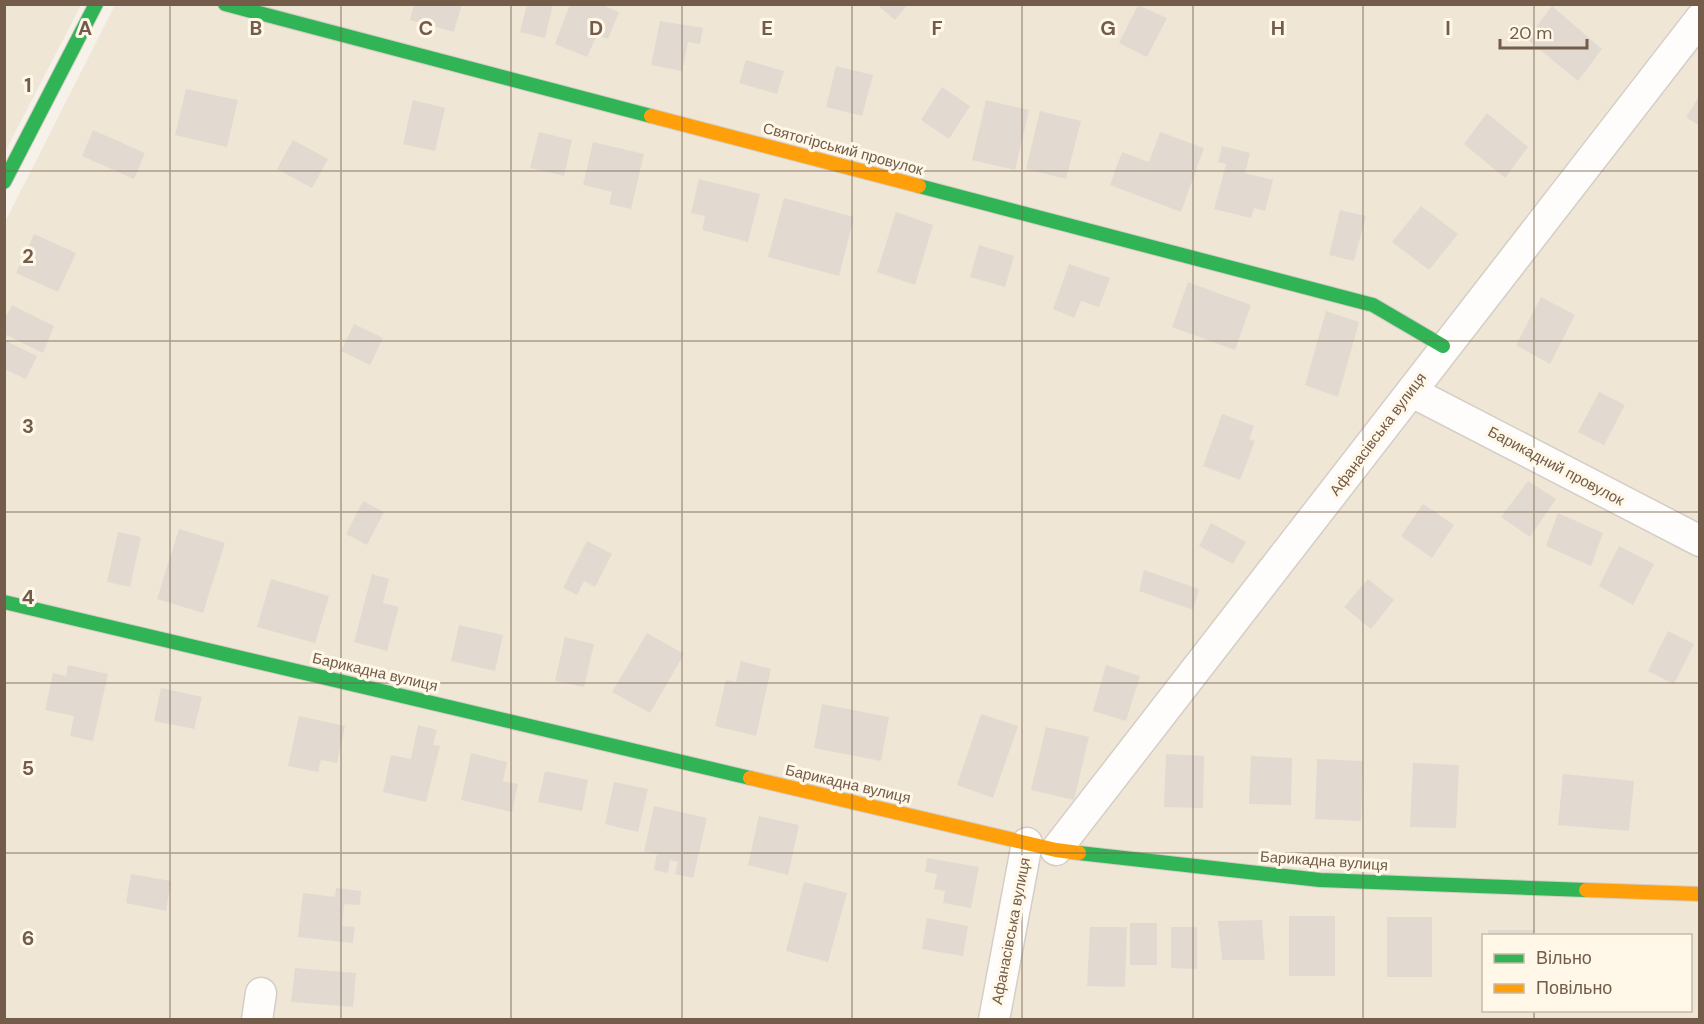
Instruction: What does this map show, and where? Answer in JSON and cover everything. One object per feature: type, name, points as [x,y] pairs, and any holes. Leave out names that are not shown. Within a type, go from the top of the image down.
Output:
[{"type":"street","points":[[4,182],[96,4]]},
{"type":"street","name":"Святогірський провулок","points":[[225,4],[1373,305],[1443,346]]},
{"type":"street","name":"Афанасівська вулиця","points":[[1056,850],[1412,392],[1443,346],[1698,25]]},
{"type":"street","name":"Барикадний провулок","points":[[1412,392],[1700,541]]},
{"type":"street","name":"Барикадна вулиця","points":[[4,602],[1056,850],[1320,880],[1700,894]]},
{"type":"street","name":"Афанасівська вулиця","points":[[994,1020],[1027,843]]},
{"type":"shaded area","points":[[5,5],[81,5],[5,152]]},
{"type":"shaded area","points":[[115,5],[1699,5],[1699,1019],[5,1019],[4,224]]},
{"type":"building","points":[[414,4],[462,4],[454,32],[410,20]]},
{"type":"building","points":[[527,4],[553,4],[545,38],[520,32]]},
{"type":"building","points":[[570,4],[600,4],[619,12],[608,39],[597,35],[587,57],[555,44]]},
{"type":"building","points":[[876,4],[908,4],[895,20]]},
{"type":"building","points":[[1138,5],[1167,18],[1147,57],[1119,43]]},
{"type":"building","points":[[1552,6],[1602,49],[1578,81],[1527,39]]},
{"type":"building","points":[[660,21],[703,28],[700,44],[688,42],[682,71],[651,65]]},
{"type":"building","points":[[746,60],[784,71],[777,94],[739,83]]},
{"type":"building","points":[[836,66],[873,75],[862,116],[826,107]]},
{"type":"building","points":[[942,87],[970,106],[949,139],[921,120]]},
{"type":"building","points":[[186,89],[238,100],[227,147],[175,135]]},
{"type":"building","points":[[1700,95],[1700,126],[1686,117]]},
{"type":"building","points":[[413,100],[445,108],[435,151],[403,144]]},
{"type":"building","points":[[986,100],[1029,110],[1015,170],[972,160]]},
{"type":"building","points":[[1040,111],[1081,121],[1066,179],[1026,169]]},
{"type":"building","points":[[1487,113],[1528,147],[1505,178],[1464,144]]},
{"type":"building","points":[[93,130],[145,153],[134,179],[82,156]]},
{"type":"building","points":[[539,132],[572,140],[564,176],[530,168]]},
{"type":"building","points":[[1160,132],[1204,148],[1181,212],[1110,185],[1122,152],[1149,162]]},
{"type":"building","points":[[293,140],[328,159],[312,188],[277,169]]},
{"type":"building","points":[[593,142],[644,154],[631,209],[609,204],[612,192],[583,185]]},
{"type":"building","points":[[1222,146],[1250,153],[1245,173],[1273,180],[1265,211],[1254,208],[1251,218],[1214,209],[1226,164],[1218,162]]},
{"type":"building","points":[[699,179],[760,194],[748,242],[702,230],[705,216],[691,213]]},
{"type":"building","points":[[784,198],[854,217],[839,276],[768,257]]},
{"type":"building","points":[[1421,206],[1458,234],[1429,270],[1392,242]]},
{"type":"building","points":[[1340,210],[1366,216],[1354,261],[1329,255]]},
{"type":"building","points":[[896,212],[933,225],[915,285],[877,272]]},
{"type":"building","points":[[34,234],[76,253],[58,292],[16,273]]},
{"type":"building","points":[[979,245],[1014,256],[1005,287],[970,277]]},
{"type":"building","points":[[1069,264],[1110,278],[1099,307],[1081,301],[1074,318],[1053,309]]},
{"type":"building","points":[[1188,282],[1251,305],[1235,350],[1172,327]]},
{"type":"building","points":[[1541,297],[1575,315],[1550,364],[1516,345]]},
{"type":"building","points":[[12,305],[54,326],[43,353],[4,334],[4,320]]},
{"type":"building","points":[[1326,311],[1359,322],[1338,397],[1305,385]]},
{"type":"building","points":[[354,324],[383,338],[370,365],[341,351]]},
{"type":"building","points":[[4,340],[37,356],[26,379],[4,369]]},
{"type":"building","points":[[1599,392],[1625,405],[1604,445],[1578,432]]},
{"type":"building","points":[[1222,414],[1254,426],[1249,439],[1255,441],[1240,480],[1203,466]]},
{"type":"building","points":[[1528,481],[1556,499],[1530,537],[1501,517]]},
{"type":"building","points":[[363,501],[384,512],[367,545],[346,534]]},
{"type":"building","points":[[1423,504],[1454,525],[1432,558],[1401,536]]},
{"type":"building","points":[[1558,513],[1603,533],[1591,566],[1546,546]]},
{"type":"building","points":[[1211,523],[1246,542],[1233,564],[1199,546]]},
{"type":"building","points":[[179,529],[225,543],[203,613],[157,599]]},
{"type":"building","points":[[118,532],[141,537],[130,587],[107,582]]},
{"type":"building","points":[[587,541],[612,554],[595,587],[584,581],[577,595],[563,588]]},
{"type":"building","points":[[1619,546],[1654,564],[1633,605],[1599,586]]},
{"type":"building","points":[[1144,570],[1199,589],[1193,610],[1139,591]]},
{"type":"building","points":[[372,574],[389,579],[383,603],[399,607],[387,651],[354,642]]},
{"type":"building","points":[[271,579],[329,596],[315,643],[257,627]]},
{"type":"building","points":[[1368,579],[1394,600],[1371,629],[1344,607]]},
{"type":"building","points":[[459,625],[503,635],[495,671],[451,661]]},
{"type":"building","points":[[1668,631],[1694,644],[1674,684],[1648,671]]},
{"type":"building","points":[[647,633],[684,654],[650,713],[612,692]]},
{"type":"building","points":[[565,637],[594,644],[584,687],[555,681]]},
{"type":"building","points":[[741,661],[771,669],[756,736],[715,726],[726,680],[736,682]]},
{"type":"building","points":[[68,665],[108,674],[93,741],[70,736],[74,716],[45,710],[53,673],[66,676]]},
{"type":"building","points":[[1106,665],[1140,676],[1126,721],[1093,711]]},
{"type":"building","points":[[161,688],[202,697],[194,729],[154,721]]},
{"type":"building","points":[[822,704],[889,717],[881,761],[814,748]]},
{"type":"building","points":[[981,714],[1018,726],[993,798],[957,785]]},
{"type":"building","points":[[299,716],[345,726],[337,763],[321,760],[318,772],[288,766]]},
{"type":"building","points":[[418,725],[437,730],[433,745],[440,746],[426,802],[383,792],[391,755],[411,759]]},
{"type":"building","points":[[1046,727],[1089,737],[1074,800],[1031,790]]},
{"type":"building","points":[[471,753],[507,762],[503,781],[518,784],[512,812],[461,800]]},
{"type":"building","points":[[1166,754],[1204,756],[1203,808],[1164,807]]},
{"type":"building","points":[[1251,756],[1292,758],[1291,805],[1249,804]]},
{"type":"building","points":[[1317,759],[1363,761],[1361,821],[1315,819]]},
{"type":"building","points":[[1413,763],[1459,765],[1456,828],[1410,827]]},
{"type":"building","points":[[545,771],[588,780],[582,811],[538,802]]},
{"type":"building","points":[[1563,774],[1634,781],[1629,831],[1558,825]]},
{"type":"building","points":[[614,782],[648,789],[638,832],[605,824]]},
{"type":"building","points":[[654,806],[707,818],[693,878],[675,874],[678,862],[670,860],[668,873],[654,870],[657,854],[644,851]]},
{"type":"building","points":[[759,816],[799,825],[788,875],[748,865]]},
{"type":"building","points":[[927,858],[979,867],[971,908],[943,903],[945,891],[934,889],[937,874],[925,872]]},
{"type":"building","points":[[131,874],[171,881],[166,911],[126,903]]},
{"type":"building","points":[[804,882],[847,893],[828,962],[786,951]]},
{"type":"building","points":[[336,888],[361,891],[360,905],[344,904],[342,926],[355,927],[353,943],[298,937],[303,893],[335,897]]},
{"type":"building","points":[[1289,916],[1335,916],[1335,976],[1289,976]]},
{"type":"building","points":[[1387,917],[1432,917],[1432,977],[1387,977]]},
{"type":"building","points":[[927,918],[968,926],[963,956],[922,949]]},
{"type":"building","points":[[1262,920],[1265,960],[1222,960],[1218,921]]},
{"type":"building","points":[[1130,923],[1157,923],[1157,965],[1130,965]]},
{"type":"building","points":[[1090,927],[1127,927],[1125,987],[1087,986]]},
{"type":"building","points":[[1171,927],[1197,927],[1197,969],[1171,968]]},
{"type":"building","points":[[1488,930],[1534,930],[1534,934],[1488,934]]},
{"type":"building","points":[[295,968],[356,973],[353,1007],[291,1002]]},
{"type":"traffic: fast","points":[[4,182],[96,4]]},
{"type":"traffic: fast","points":[[225,4],[651,116]]},
{"type":"traffic: fast","points":[[919,186],[1373,305],[1443,346]]},
{"type":"traffic: fast","points":[[4,602],[750,778]]},
{"type":"traffic: fast","points":[[1079,853],[1320,880],[1586,890]]},
{"type":"traffic: slow","points":[[651,116],[919,186]]},
{"type":"traffic: slow","points":[[750,778],[1056,850],[1079,853]]},
{"type":"traffic: slow","points":[[1586,890],[1700,894]]}]
